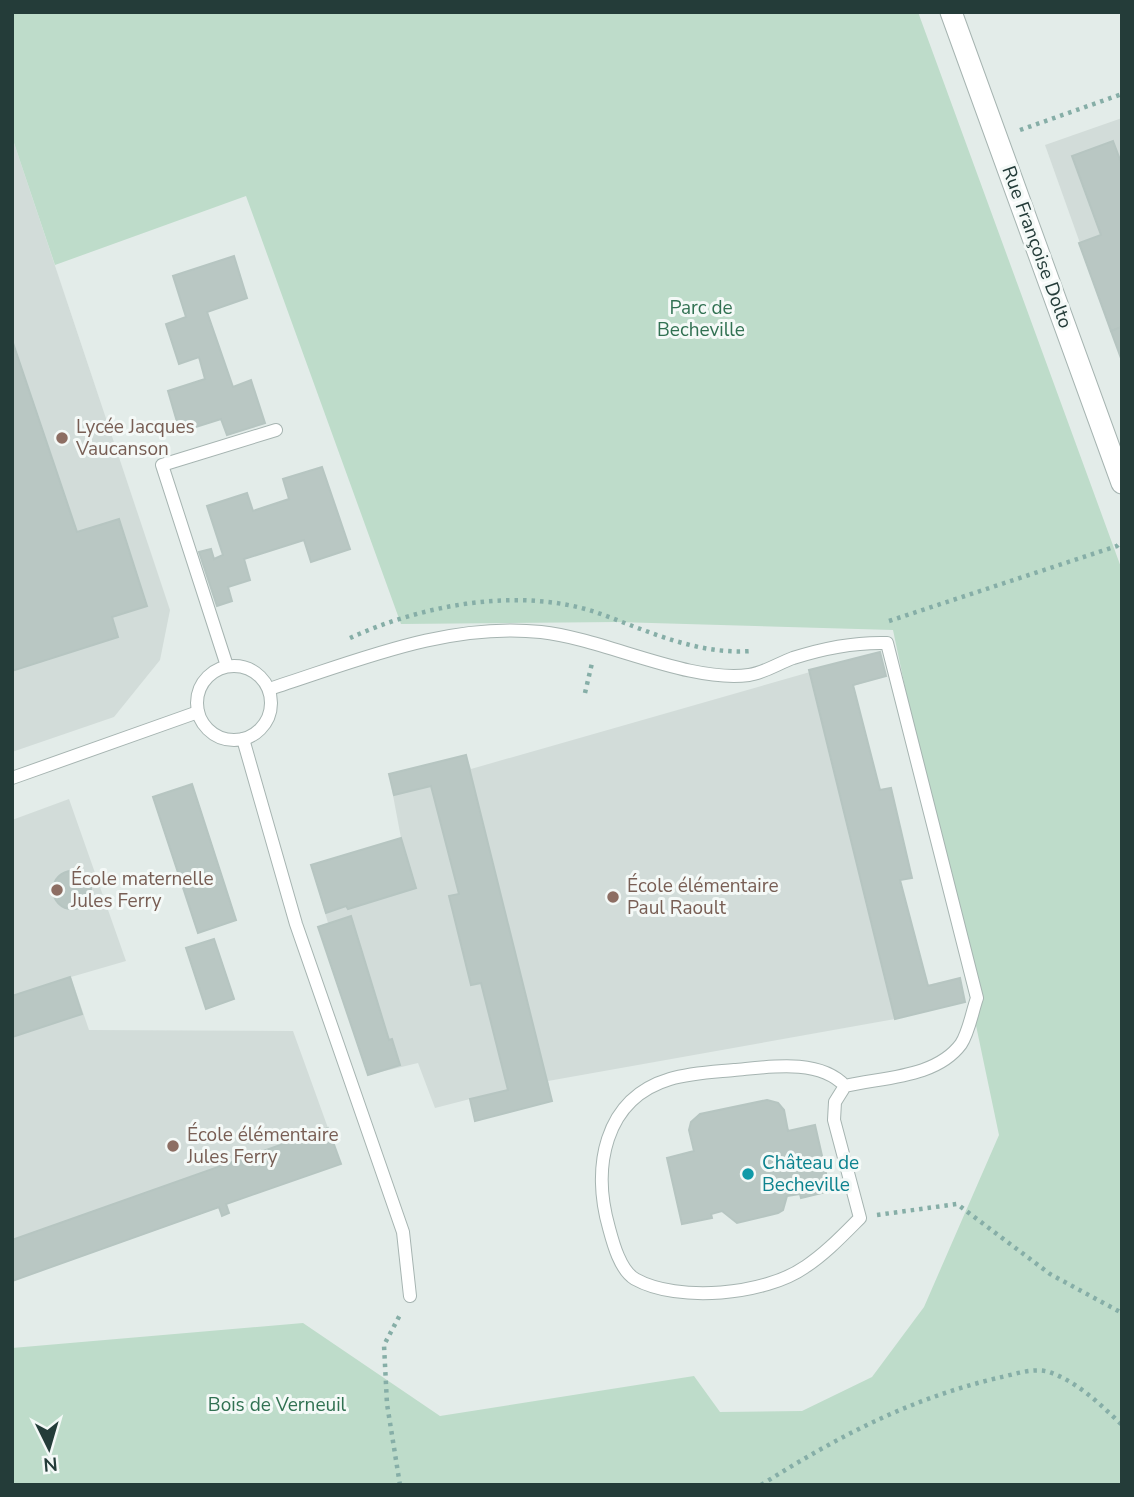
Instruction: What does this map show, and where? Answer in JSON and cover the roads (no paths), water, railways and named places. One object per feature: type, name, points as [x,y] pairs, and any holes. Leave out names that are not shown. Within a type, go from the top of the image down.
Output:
[{"type":"street","name":"Rue Françoise Dolto","points":[[951,12],[1122,482]]},
{"type":"lane","points":[[227,666],[162,465],[276,430]]},
{"type":"lane","points":[[269,689],[444,635],[484,629],[543,632],[598,643],[703,672],[749,675],[793,658],[856,642],[887,643],[977,998],[962,1043],[943,1063],[919,1071],[845,1086],[835,1102],[834,1120],[860,1218],[803,1269],[750,1289],[683,1294],[634,1278],[616,1252],[602,1205],[599,1176],[603,1147],[621,1115],[645,1090],[670,1079],[690,1075],[784,1065],[835,1076],[845,1086]]},
{"type":"lane","points":[[227,666],[252,670],[269,689],[270,714],[255,734],[243,739],[232,740],[210,732],[198,712],[197,700],[206,678],[227,666]]},
{"type":"lane","points":[[12,778],[198,712]]},
{"type":"lane","points":[[243,739],[296,924],[402,1232],[410,1296]]},
{"type":"place","name":"Lycée Jacques Vaucanson","points":[[62,438]]},
{"type":"place","name":"École maternelle Jules Ferry","points":[[57,890]]},
{"type":"place","name":"École élémentaire Paul Raoult","points":[[613,897]]},
{"type":"place","name":"École élémentaire Jules Ferry","points":[[173,1146]]},
{"type":"place","name":"Château de Becheville","points":[[748,1174]]},
{"type":"park label","name":"Parc de Becheville","points":[[701,319]]},
{"type":"park label","name":"Bois de Verneuil","points":[[277,1405]]}]
